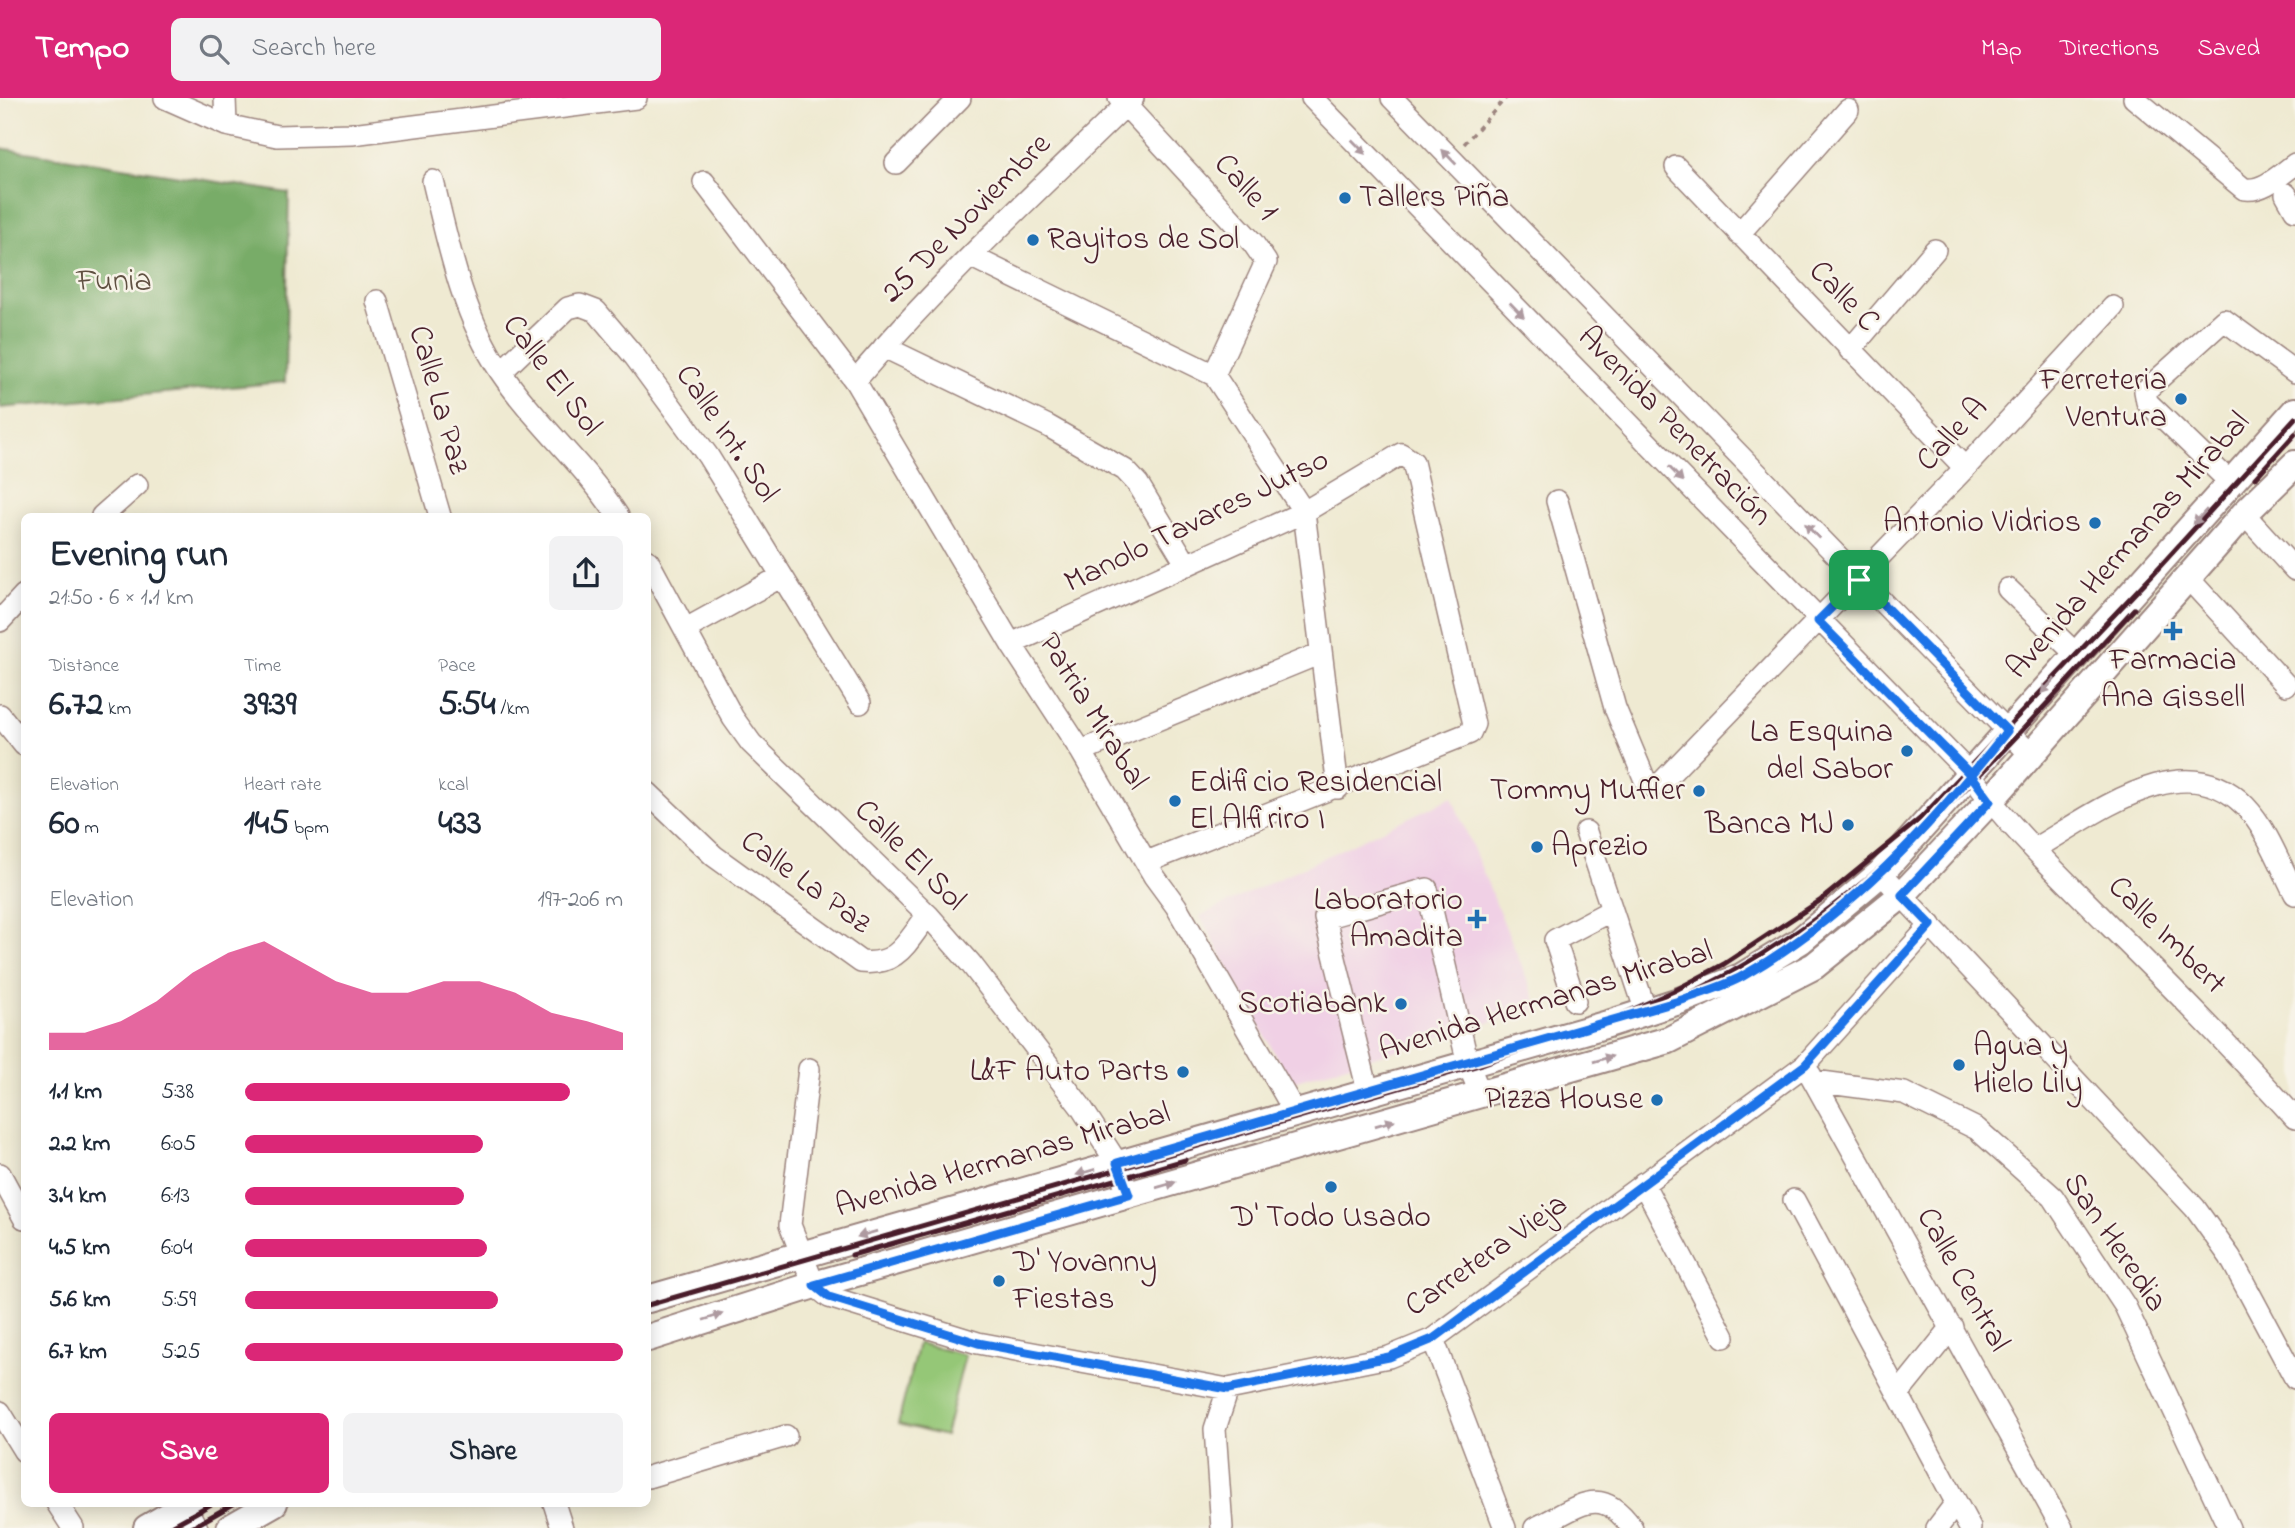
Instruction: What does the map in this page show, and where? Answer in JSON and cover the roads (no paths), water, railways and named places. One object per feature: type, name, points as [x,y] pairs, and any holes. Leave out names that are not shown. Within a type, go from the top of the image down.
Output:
[{"type":"main road","name":"Avenida Hermanas Mirabal","points":[[651,1298],[800,1253],[1646,1012],[1741,977],[1800,941],[1881,873],[2295,411]]},
{"type":"main road","name":"Avenida Hermanas Mirabal","points":[[651,1337],[814,1285],[1669,1040],[1814,967],[1902,895],[1990,801],[2244,514],[2295,464]]},
{"type":"main road","points":[[230,1528],[267,1507]]},
{"type":"main road","points":[[147,1528],[189,1510]]},
{"type":"street","points":[[165,98],[226,125],[277,136],[352,134],[636,98]]},
{"type":"street","points":[[225,98],[226,125]]},
{"type":"street","points":[[896,163],[960,98]]},
{"type":"street","name":"Avenida Penetración","points":[[1312,98],[1818,621],[1971,775],[1990,801]]},
{"type":"street","name":"Avenida Penetración","points":[[1392,98],[2031,755]]},
{"type":"street","points":[[2134,98],[2238,186],[2253,191],[2295,164]]},
{"type":"street","name":"25 De Noviembre","points":[[855,382],[884,347],[1126,100]]},
{"type":"street","name":"Calle 1","points":[[1126,100],[1253,243],[1266,262],[1214,374]]},
{"type":"street","points":[[1740,234],[1848,110]]},
{"type":"street","name":"Calle C","points":[[1676,167],[1965,468]]},
{"type":"street","name":"Calle El Sol","points":[[432,181],[460,290],[473,323],[501,372],[616,513]]},
{"type":"street","name":"Patria Mirabal","points":[[704,182],[855,382],[1011,644],[1081,751],[1176,906],[1289,1115]]},
{"type":"street","points":[[1850,350],[1935,250]]},
{"type":"street","points":[[972,257],[1214,374],[1304,512],[1338,788],[1151,869]]},
{"type":"street","name":"Calle La Paz","points":[[377,302],[439,513]]},
{"type":"street","name":"Calle Int. Sol","points":[[501,372],[568,308],[580,305],[596,311],[635,357],[708,456],[860,703]]},
{"type":"street","name":"Calle A","points":[[1557,501],[1615,708],[1644,780],[1652,786],[1661,783],[1859,580],[2113,307]]},
{"type":"street","points":[[2231,482],[2147,402],[2146,391],[2224,320],[2295,372]]},
{"type":"street","points":[[884,347],[1048,426],[1125,470],[1138,484],[1187,565]]},
{"type":"street","name":"Manolo Tavares Jutso","points":[[1011,644],[1304,512],[1401,454],[1408,456],[1413,462],[1474,724],[1470,733],[1460,739],[1338,788]]},
{"type":"street","points":[[106,513],[137,485]]},
{"type":"street","points":[[2244,514],[2295,570]]},
{"type":"street","name":"Calle El Sol","points":[[651,566],[733,718],[764,759],[928,915],[971,964],[1081,1107],[1117,1163],[1129,1195]]},
{"type":"street","points":[[686,629],[782,576]]},
{"type":"street","points":[[2188,578],[2286,685]]},
{"type":"street","points":[[2008,590],[2076,654]]},
{"type":"street","points":[[0,621],[21,598]]},
{"type":"street","points":[[1081,751],[1321,653]]},
{"type":"street","points":[[0,715],[21,741]]},
{"type":"street","points":[[2034,849],[2144,788],[2169,780],[2194,780],[2229,792],[2245,806],[2258,823],[2295,894]]},
{"type":"street","name":"Calle La Paz","points":[[651,796],[714,856],[861,962],[881,964],[894,956],[928,915]]},
{"type":"street","name":"Calle Imbert","points":[[1990,801],[2034,849],[2221,1036],[2295,1118]]},
{"type":"street","points":[[1586,832],[1646,1012]]},
{"type":"street","points":[[1881,873],[2195,1208],[2230,1256],[2295,1378]]},
{"type":"street","points":[[1368,1091],[1325,918],[1427,889],[1468,1064],[1481,1095]]},
{"type":"street","points":[[1575,1001],[1555,940],[1612,910]]},
{"type":"street","name":"Carretera Vieja","points":[[814,1285],[829,1297],[978,1343],[1228,1389],[1389,1357],[1433,1339],[1643,1183],[1809,1073],[1931,925]]},
{"type":"street","points":[[809,1069],[790,1226],[814,1285]]},
{"type":"street","name":"Calle Central","points":[[1809,1073],[2062,1528]]},
{"type":"street","name":"San Heredia","points":[[1809,1073],[1904,1093],[1977,1129],[2053,1197],[2125,1306],[2229,1528]]},
{"type":"street","points":[[0,1174],[21,1212]]},
{"type":"street","points":[[1643,1183],[1724,1337]]},
{"type":"street","points":[[1794,1200],[1970,1528]]},
{"type":"street","points":[[1898,1394],[1952,1327]]},
{"type":"street","points":[[1433,1339],[1505,1528]]},
{"type":"street","points":[[1223,1528],[1215,1429],[1228,1389]]},
{"type":"street","points":[[0,1412],[21,1446]]},
{"type":"street","points":[[651,1476],[786,1436]]},
{"type":"street","points":[[1535,1528],[1592,1502],[1603,1501],[1622,1514],[1632,1528]]},
{"type":"street","points":[[1937,1528],[1956,1503]]},
{"type":"street","points":[[60,1507],[73,1528]]},
{"type":"street","points":[[556,1507],[562,1528]]},
{"type":"railway","points":[[651,1304],[1482,1064],[1625,1013],[1674,991],[1724,964],[1821,900],[1921,818],[2153,574],[2295,418]]},
{"type":"railway","points":[[2255,478],[2295,434]]},
{"type":"railway","points":[[1674,1001],[1743,966],[1807,925],[1867,879],[1924,829],[1978,776],[2134,609]]},
{"type":"railway","points":[[852,1255],[1185,1160]]},
{"type":"railway","points":[[168,1528],[206,1507]]},
{"type":"railway","points":[[191,1528],[228,1507]]},
{"type":"place","name":"Tallers Piña","points":[[1345,198]]},
{"type":"place","name":"Rayitos de Sol","points":[[1033,240]]},
{"type":"place","name":"Ferreteria Ventura","points":[[2181,399]]},
{"type":"place","name":"Antonio Vidrios","points":[[2095,523]]},
{"type":"place","name":"Farmacia Ana Gissell","points":[[2173,631]]},
{"type":"place","name":"La Esquina del Sabor","points":[[1907,751]]},
{"type":"place","name":"Tommy Muffler","points":[[1699,791]]},
{"type":"place","name":"Edificio Residencial El Alfiriro I","points":[[1175,801]]},
{"type":"place","name":"Banca MJ","points":[[1848,825]]},
{"type":"place","name":"Aprezio","points":[[1537,847]]},
{"type":"place","name":"Laboratorio Amadita","points":[[1477,919]]},
{"type":"place","name":"Scotiabank","points":[[1401,1004]]},
{"type":"place","name":"Agua y Hielo Lily","points":[[1959,1065]]},
{"type":"place","name":"L&F Auto Parts","points":[[1183,1072]]},
{"type":"place","name":"Pizza House","points":[[1657,1100]]},
{"type":"place","name":"D' Todo Usado","points":[[1331,1187]]},
{"type":"place","name":"D' Yovanny Fiestas","points":[[999,1281]]},
{"type":"park label","name":"Funia","points":[[114,282]]}]
